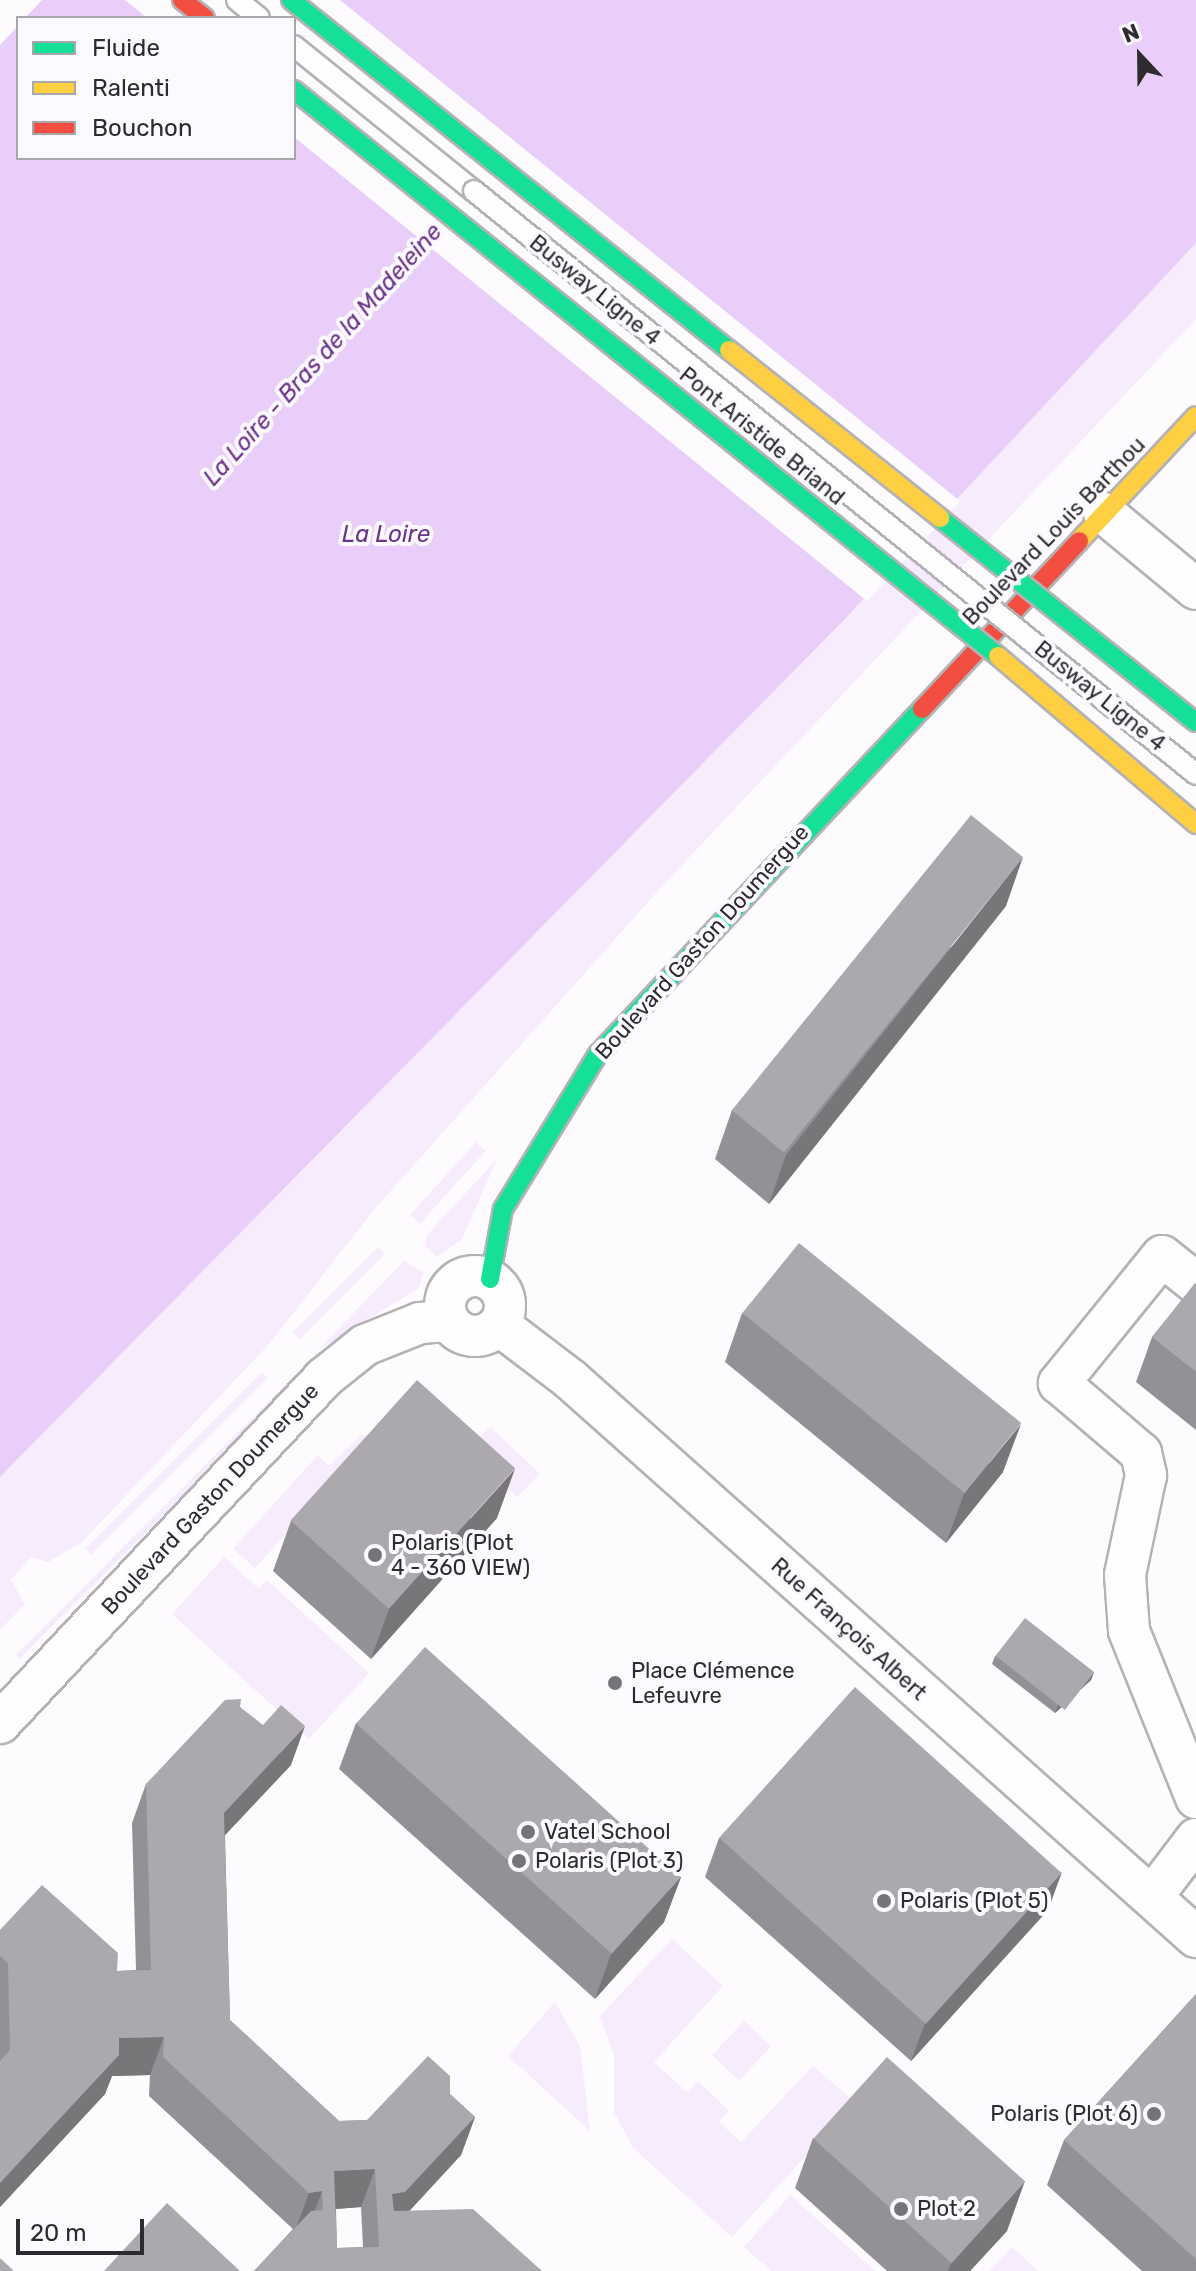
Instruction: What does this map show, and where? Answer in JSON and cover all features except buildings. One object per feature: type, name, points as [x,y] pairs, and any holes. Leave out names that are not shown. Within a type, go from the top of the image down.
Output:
[{"type":"main road","points":[[182,0],[202,16]]},
{"type":"main road","name":"Pont Aristide Briand","points":[[291,0],[1196,722]]},
{"type":"main road","name":"Pont Aristide Briand","points":[[296,92],[991,650],[1196,824]]},
{"type":"main road","name":"Boulevard Louis Barthou","points":[[946,679],[1196,416]]},
{"type":"main road","name":"Boulevard Gaston Doumergue","points":[[490,1279],[503,1209],[598,1054],[946,679]]},
{"type":"street","points":[[1104,513],[1196,589]]},
{"type":"street","points":[[1196,1283],[1162,1256],[1059,1383],[1141,1453],[1146,1475],[1125,1575],[1129,1631],[1196,1798]]},
{"type":"street","points":[[472,1275],[490,1279],[506,1305],[499,1325],[473,1336],[449,1321],[445,1301],[454,1283],[472,1275]]},
{"type":"street","name":"Boulevard Gaston Doumergue","points":[[0,1723],[325,1377],[365,1345],[420,1323],[449,1321]]},
{"type":"street","name":"Rue François Albert","points":[[499,1325],[570,1379],[1196,1937]]},
{"type":"street","points":[[1152,1897],[1196,1839]]},
{"type":"lane","points":[[237,0],[257,16]]},
{"type":"lane","name":"Busway Ligne 4","points":[[296,48],[1196,774]]},
{"type":"shaded area","points":[[1196,243],[1196,319],[665,883],[373,1211],[269,1344],[81,1543],[48,1562],[31,1557],[11,1580],[25,1604],[0,1630],[0,1477],[844,620]]},
{"type":"shaded area","points":[[476,1142],[486,1151],[420,1224],[410,1215]]},
{"type":"shaded area","points":[[497,1159],[462,1239],[437,1257],[425,1245],[427,1235]]},
{"type":"shaded area","points":[[378,1247],[385,1254],[300,1340],[292,1333]]},
{"type":"shaded area","points":[[404,1261],[423,1272],[419,1288],[317,1351]]},
{"type":"shaded area","points":[[302,1368],[306,1372],[20,1659],[16,1654]]},
{"type":"shaded area","points":[[262,1372],[268,1378],[91,1554],[85,1549]]},
{"type":"shaded area","points":[[490,1427],[540,1473],[517,1498],[467,1451]]},
{"type":"shaded area","points":[[362,1434],[370,1442],[255,1568],[233,1549],[318,1455],[329,1466]]},
{"type":"shaded area","points":[[224,1557],[259,1589],[267,1580],[369,1673],[309,1739],[172,1614]]},
{"type":"shaded area","points":[[672,1939],[723,1986],[654,2062],[687,2092],[698,2081],[729,2111],[719,2122],[741,2142],[813,2066],[855,2102],[732,2237],[633,2148],[614,2112],[614,2055],[600,2016]]},
{"type":"shaded area","points":[[555,2002],[580,2046],[590,2131],[508,2056]]},
{"type":"shaded area","points":[[744,2021],[771,2046],[739,2081],[712,2055]]},
{"type":"shaded area","points":[[790,2195],[875,2271],[771,2271],[744,2247]]},
{"type":"shaded area","points":[[1012,2247],[1038,2271],[990,2271]]},
{"type":"water","name":"La Loire","points":[[42,0],[1196,0],[1196,243],[844,620],[0,1477],[0,45],[16,28],[16,160],[296,160],[296,16],[27,16]]},
{"type":"pier","points":[[125,0],[340,0],[960,501],[867,601],[296,139],[296,16],[145,16]]},
{"type":"traffic: fast","points":[[291,0],[729,350]]},
{"type":"traffic: fast","points":[[296,92],[998,656]]},
{"type":"traffic: fast","points":[[940,518],[1196,722]]},
{"type":"traffic: fast","points":[[490,1279],[503,1209],[598,1054],[922,709]]},
{"type":"traffic: slow","points":[[729,350],[940,518]]},
{"type":"traffic: slow","points":[[1079,541],[1196,416]]},
{"type":"traffic: slow","points":[[998,656],[1196,824]]},
{"type":"traffic: jam","points":[[182,0],[202,16]]},
{"type":"traffic: jam","points":[[922,709],[1079,541]]},
{"type":"place","name":"Polaris (Plot 4 - 360 VIEW)","points":[[375,1555]]},
{"type":"place","name":"Place Clémence Lefeuvre","points":[[615,1683]]},
{"type":"place","name":"Vatel School","points":[[528,1832]]},
{"type":"place","name":"Polaris (Plot 3)","points":[[519,1861]]},
{"type":"place","name":"Polaris (Plot 5)","points":[[884,1901]]},
{"type":"place","name":"Polaris (Plot 6)","points":[[1154,2114]]},
{"type":"place","name":"Plot 2","points":[[901,2209]]},
{"type":"water label","name":"La Loire - Bras de la Madeleine","points":[[323,355]]}]
